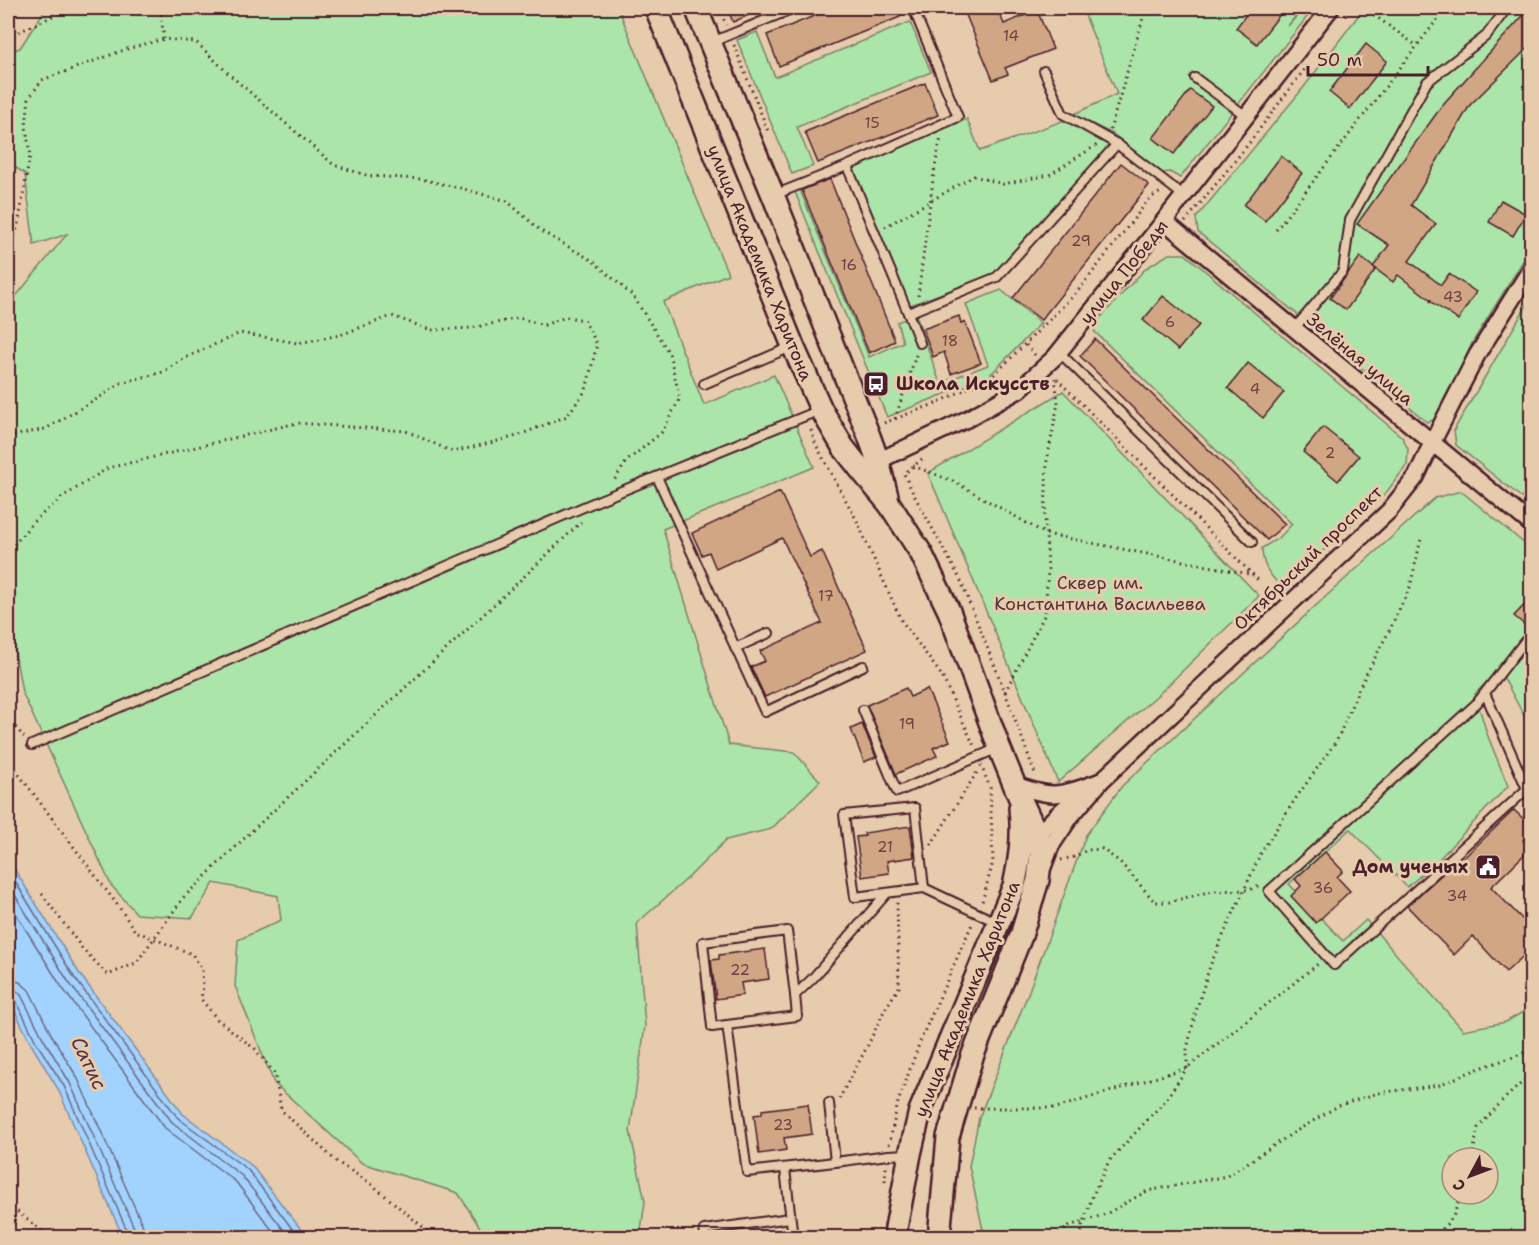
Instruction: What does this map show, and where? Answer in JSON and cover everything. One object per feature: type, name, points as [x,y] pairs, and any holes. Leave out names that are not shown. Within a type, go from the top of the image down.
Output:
[{"type":"main road","name":"улица Академика Харитона","points":[[656,8],[793,346],[813,412],[869,466],[884,488],[890,505],[921,553],[949,611],[999,747],[1037,835],[1041,854],[1038,880],[1022,936],[972,1057],[948,1137],[939,1238]]},
{"type":"main road","name":"улица Академика Харитона","points":[[696,8],[773,195],[869,466]]},
{"type":"main road","name":"улица Академика Харитона","points":[[896,1238],[896,1228],[920,1111],[1014,886],[1022,831],[1017,790]]},
{"type":"street","name":"улица Победы","points":[[869,466],[967,419],[1019,390],[1059,352],[1164,221],[1178,191],[1246,116],[1331,8]]},
{"type":"street","name":"Зелёная улица","points":[[1164,221],[1532,525]]},
{"type":"street","name":"Октябрьский проспект","points":[[1038,880],[1052,846],[1071,816],[1101,781],[1389,511],[1416,477],[1477,355],[1532,267]]},
{"type":"street","name":"Октябрьский проспект","points":[[1017,790],[1053,794],[1069,792],[1101,781]]},
{"type":"street","name":"Октябрьский проспект","points":[[1019,862],[1037,835],[1058,814],[1082,792],[1101,781]]},
{"type":"lane","points":[[710,43],[779,11],[796,8]]},
{"type":"lane","points":[[773,195],[847,166],[958,117],[913,8]]},
{"type":"lane","points":[[1294,329],[1343,271],[1350,220],[1427,82],[1486,36],[1507,8]]},
{"type":"lane","points":[[1044,71],[1063,114],[1117,144],[1178,191]]},
{"type":"lane","points":[[1195,78],[1246,116]]},
{"type":"lane","points":[[912,311],[997,278],[1117,144]]},
{"type":"lane","points":[[847,166],[875,233],[912,311],[920,343]]},
{"type":"lane","points":[[704,384],[793,346]]},
{"type":"lane","points":[[1059,352],[1252,542]]},
{"type":"lane","points":[[32,745],[602,499],[813,412]]},
{"type":"lane","points":[[657,477],[765,712],[863,666]]},
{"type":"lane","points":[[735,648],[769,633]]},
{"type":"lane","points":[[1485,693],[1527,789],[1334,965],[1269,891],[1477,704],[1485,693],[1525,641]]},
{"type":"lane","points":[[863,710],[897,792],[999,747]]},
{"type":"lane","points":[[924,888],[915,808],[844,815],[855,897],[924,888],[999,923]]},
{"type":"lane","points":[[795,995],[813,978],[887,893]]},
{"type":"lane","points":[[787,931],[795,995],[797,1016],[712,1027],[703,942],[787,931]]},
{"type":"lane","points":[[728,1025],[747,1172],[910,1154]]},
{"type":"lane","points":[[829,1103],[835,1162]]},
{"type":"lane","points":[[785,1169],[793,1238]]},
{"type":"lane","points":[[705,1238],[704,1230],[790,1218]]},
{"type":"path","points":[[8,37],[70,8]]},
{"type":"path","points":[[160,8],[164,39]]},
{"type":"path","points":[[875,233],[974,176],[1003,184],[1048,175],[1107,139],[1146,8]]},
{"type":"path","points":[[1345,16],[1352,8]]},
{"type":"path","points":[[1364,8],[1417,46]]},
{"type":"path","points":[[1276,230],[1446,8]]},
{"type":"path","points":[[8,265],[19,220],[30,155],[26,126],[29,98],[42,80],[127,49],[164,39],[195,42],[334,165],[369,176],[421,179],[507,201],[541,231],[593,261],[633,296],[669,353],[680,398],[662,432],[627,461],[599,504],[184,897],[136,963],[108,975],[82,948],[42,894]]},
{"type":"path","points":[[1177,231],[1243,151],[1312,59]]},
{"type":"path","points":[[912,311],[934,171],[944,123]]},
{"type":"path","points":[[885,423],[937,404],[993,376],[1078,291],[1150,198],[1178,191]]},
{"type":"path","points":[[8,437],[45,429],[121,383],[163,372],[185,358],[240,333],[298,343],[340,335],[392,316],[430,330],[472,328],[519,318],[543,326],[566,317],[584,320],[597,344],[586,390],[567,416],[514,437],[453,452],[406,431],[297,423],[108,468],[61,498],[33,522],[8,552]]},
{"type":"path","points":[[895,419],[920,343]]},
{"type":"path","points":[[1005,692],[1045,614],[1048,570],[1045,516],[1047,461],[1058,403],[1055,378],[1258,580]]},
{"type":"path","points":[[813,412],[816,445],[857,521],[901,620],[942,676],[990,788],[993,862],[983,899],[921,1039],[898,1102],[884,1189]]},
{"type":"path","points":[[913,466],[953,482],[1046,534],[1254,575]]},
{"type":"path","points":[[1187,1068],[1187,1049],[1196,1011],[1210,966],[1222,938],[1261,853],[1337,740],[1360,686],[1410,587],[1421,538]]},
{"type":"path","points":[[8,718],[32,745]]},
{"type":"path","points":[[8,760],[119,907],[135,932],[192,954],[202,969],[201,999],[217,1019],[255,1049],[274,1074],[281,1110],[337,1162],[370,1183],[436,1238]]},
{"type":"path","points":[[921,862],[981,765]]},
{"type":"path","points":[[1060,861],[1087,850],[1102,849],[1120,862],[1155,902],[1169,902],[1212,891],[1249,890],[1278,878],[1283,879]]},
{"type":"path","points":[[830,1116],[884,1011],[899,987],[897,891]]},
{"type":"path","points":[[1081,1238],[1084,1221],[1109,1161],[1165,1101],[1187,1068],[1326,957]]},
{"type":"path","points":[[1055,1238],[1069,1226],[1107,1214],[1147,1191],[1227,1176],[1338,1106],[1378,1093],[1439,1085],[1532,1049]]},
{"type":"path","points":[[970,1108],[1056,1108],[1187,1068]]},
{"type":"path","points":[[8,1071],[14,1080]]},
{"type":"path","points":[[1474,1146],[1478,1128],[1532,1072]]},
{"type":"path","points":[[8,1204],[50,1238]]},
{"type":"path","points":[[1434,1238],[1453,1217],[1457,1206]]},
{"type":"green space","points":[[46,8],[618,8],[728,274],[663,302],[704,405],[774,375],[814,467],[663,529],[729,745],[794,752],[820,781],[771,829],[726,840],[689,877],[637,923],[645,1026],[630,1131],[645,1201],[640,1237],[486,1237],[458,1193],[362,1163],[274,1083],[235,986],[238,940],[281,920],[278,896],[214,883],[192,918],[137,914],[111,885],[22,692],[8,613],[8,306],[67,234],[34,245],[25,174],[8,162],[8,52],[20,48]]},
{"type":"green space","points":[[1082,8],[1302,8],[1287,27],[1304,8],[1314,8],[1180,178],[1170,172],[1162,173],[1113,134],[1072,115],[1117,94]]},
{"type":"green space","points":[[1364,8],[1531,8],[1531,248],[1472,343],[1437,419],[1427,422],[1198,232],[1196,218],[1304,87]]},
{"type":"green space","points":[[910,22],[931,72],[797,127],[813,166],[792,174],[737,40],[757,32],[775,77]]},
{"type":"green space","points":[[967,119],[980,151],[1065,120],[1110,144],[994,274],[910,305],[853,168]]},
{"type":"green space","points":[[800,190],[869,357],[903,342],[897,322],[916,315],[940,383],[988,365],[966,304],[1001,290],[1041,323],[989,376],[887,417],[795,192]]},
{"type":"green space","points":[[1169,254],[1185,254],[1402,437],[1408,449],[1407,465],[1385,494],[1282,588],[1267,570],[1262,548],[1280,537],[1292,524],[1094,331],[1100,318],[1146,268]]},
{"type":"green space","points":[[1531,298],[1531,505],[1456,445],[1454,430]]},
{"type":"green space","name":"Сквер им. Константина Васильева","points":[[1063,391],[1259,596],[1161,692],[1058,782],[928,473]]},
{"type":"green space","points":[[1461,491],[1531,549],[1531,729],[1499,669],[1475,694],[1487,734],[1508,786],[1436,862],[1407,887],[1350,829],[1289,884],[1343,941],[1366,920],[1463,1030],[1506,1022],[1531,1007],[1531,1237],[987,1237],[983,1230],[969,1166],[979,1118],[1029,991],[1086,835],[1122,786],[1435,498]]},
{"type":"water","name":"Сатис","points":[[8,846],[13,867],[79,973],[183,1114],[252,1166],[307,1237],[123,1237],[58,1089],[31,1044],[8,997]]},
{"type":"building","points":[[727,8],[765,8],[733,22]]},
{"type":"building","points":[[834,8],[896,8],[900,17],[779,66],[767,35]]},
{"type":"building","points":[[963,8],[997,8],[1004,24],[1037,10],[1053,49],[1005,68],[1008,74],[993,80]]},
{"type":"building","points":[[1251,8],[1285,8],[1257,44],[1236,28]]},
{"type":"building","points":[[1532,8],[1532,44],[1470,105],[1411,205],[1436,224],[1409,261],[1441,285],[1449,274],[1476,292],[1458,320],[1398,275],[1393,282],[1373,267],[1389,245],[1357,224],[1444,103]]},
{"type":"building","points":[[1366,44],[1387,61],[1350,109],[1329,92]]},
{"type":"building","points":[[925,83],[938,115],[818,163],[805,132]]},
{"type":"building","points":[[1190,90],[1212,106],[1174,154],[1153,138]]},
{"type":"building","points":[[1281,156],[1302,173],[1265,221],[1244,205]]},
{"type":"building","points":[[1121,163],[1149,185],[1041,320],[1013,298]]},
{"type":"building","points":[[830,179],[895,341],[869,353],[802,190]]},
{"type":"building","points":[[1501,200],[1526,214],[1513,236],[1489,222]]},
{"type":"building","points":[[1360,257],[1376,269],[1346,310],[1330,298]]},
{"type":"building","points":[[1163,296],[1199,325],[1178,350],[1143,320]]},
{"type":"building","points":[[959,316],[961,323],[965,322],[981,363],[951,374],[944,352],[933,357],[923,329]]},
{"type":"building","points":[[1095,339],[1285,524],[1267,540],[1080,356]]},
{"type":"building","points":[[1248,363],[1284,392],[1263,418],[1228,388]]},
{"type":"building","points":[[1323,427],[1359,456],[1338,481],[1303,452]]},
{"type":"building","points":[[780,492],[810,557],[822,551],[867,650],[765,697],[751,667],[765,661],[760,651],[822,623],[782,538],[716,569],[709,552],[702,555],[692,533]]},
{"type":"building","points":[[1532,597],[1532,631],[1514,616]]},
{"type":"building","points":[[906,688],[910,697],[927,689],[950,741],[933,748],[937,756],[896,774],[867,705]]},
{"type":"building","points":[[862,724],[876,757],[864,762],[851,729]]},
{"type":"building","points":[[1514,810],[1532,827],[1532,832],[1523,840],[1531,848],[1491,887],[1532,929],[1532,948],[1506,972],[1473,936],[1454,955],[1407,906],[1451,866],[1453,868]]},
{"type":"building","points":[[910,826],[914,857],[887,861],[889,873],[862,877],[856,837],[865,836],[864,833]]},
{"type":"building","points":[[1325,852],[1343,871],[1337,877],[1350,891],[1316,923],[1291,896],[1301,886],[1295,879]]},
{"type":"building","points":[[765,949],[769,979],[741,983],[743,995],[716,999],[711,960],[719,959],[719,955]]},
{"type":"building","points":[[808,1104],[812,1134],[784,1138],[786,1150],[759,1154],[754,1115],[762,1114],[762,1110]]},
{"type":"place","name":"Школа Искусств","points":[[876,384]]},
{"type":"place","name":"Дом ученых","points":[[1488,867]]}]
